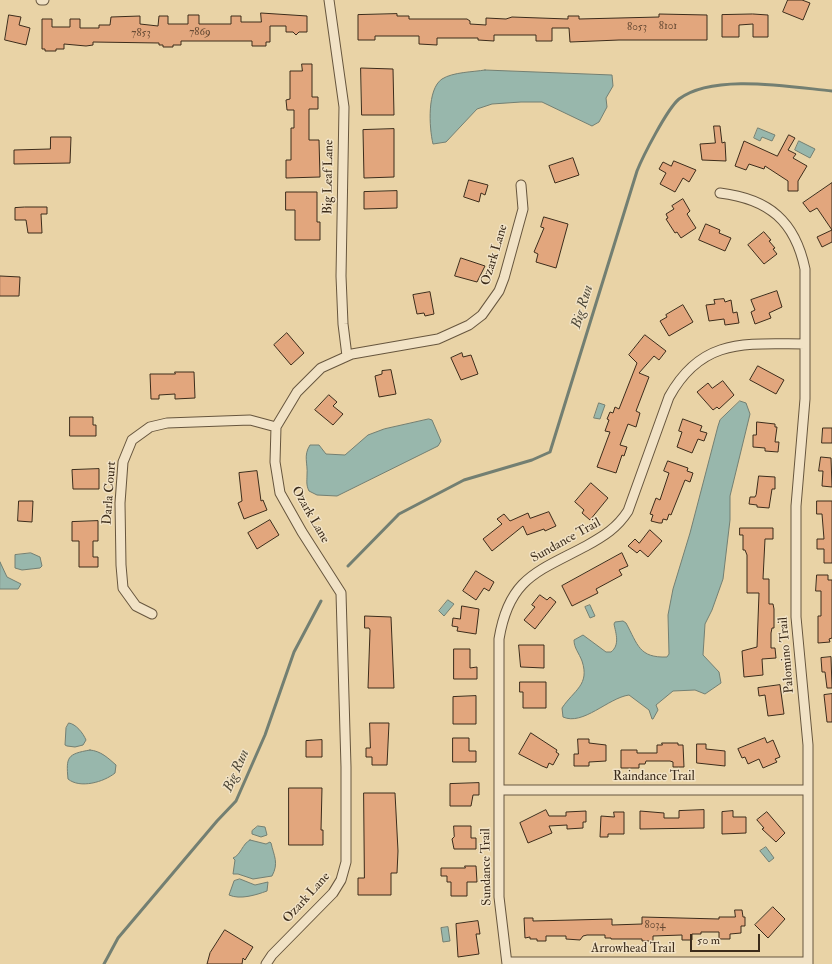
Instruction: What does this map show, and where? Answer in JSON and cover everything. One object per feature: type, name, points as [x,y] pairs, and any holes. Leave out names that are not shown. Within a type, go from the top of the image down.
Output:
[{"type":"street","name":"Big Leaf Lane","points":[[329,0],[344,108],[341,276],[343,324],[347,356]]},
{"type":"street","name":"Ozark Lane","points":[[266,964],[272,955],[333,893],[341,880],[346,862],[346,767],[341,592],[302,532],[280,493],[275,462],[276,427],[302,388],[321,368],[347,356],[438,339],[469,325],[482,315],[499,292],[504,278],[523,209],[521,185]]},
{"type":"street","name":"Palomino Trail","points":[[720,193],[741,196],[761,204],[782,219],[794,237],[801,252],[805,269],[806,400],[796,506],[796,617],[807,724],[808,963]]},
{"type":"street","name":"Sundance Trail","points":[[507,963],[499,897],[499,638],[503,617],[512,597],[519,587],[535,572],[607,534],[620,523],[628,511],[669,397],[678,381],[695,363],[714,352],[730,346],[748,344],[806,344]]},
{"type":"street","name":"Darla Court","points":[[152,614],[136,606],[123,588],[120,503],[123,462],[132,440],[150,427],[167,423],[250,420],[276,427]]},
{"type":"street","name":"Raindance Trail","points":[[499,790],[808,790]]},
{"type":"street","name":"Arrowhead Trail","points":[[507,963],[808,963]]},
{"type":"water","points":[[485,70],[612,75],[613,86],[606,98],[607,107],[599,122],[592,126],[542,102],[492,104],[477,109],[446,142],[433,144],[430,109],[437,84],[442,79],[452,75]]},
{"type":"water","points":[[758,128],[775,135],[772,141],[762,137],[760,141],[754,138]]},
{"type":"water","points":[[799,141],[815,149],[810,158],[795,150]]},
{"type":"water","points":[[740,401],[746,403],[750,414],[730,496],[730,520],[723,579],[712,610],[705,624],[703,655],[719,672],[721,683],[705,694],[695,690],[673,691],[656,705],[658,710],[653,719],[649,710],[629,695],[621,697],[579,718],[571,719],[563,717],[562,708],[580,687],[584,676],[582,661],[574,640],[583,635],[606,652],[611,652],[616,646],[614,624],[615,622],[623,621],[626,623],[640,649],[650,655],[658,657],[667,657],[669,654],[668,615],[673,589],[690,533],[718,426],[720,420]]},
{"type":"water","points":[[599,403],[605,405],[600,419],[594,418]]},
{"type":"water","points":[[429,419],[432,420],[441,441],[438,446],[337,496],[317,495],[309,491],[307,487],[306,456],[310,445],[319,445],[326,454],[345,455],[368,435],[384,429]]},
{"type":"water","points":[[31,553],[40,557],[42,566],[40,568],[22,570],[15,568],[15,555]]},
{"type":"water","points":[[0,562],[7,577],[21,584],[18,589],[0,589]]},
{"type":"water","points":[[448,600],[454,604],[444,616],[439,611]]},
{"type":"water","points":[[590,605],[595,616],[590,618],[585,607]]},
{"type":"water","points":[[69,723],[77,727],[83,735],[86,740],[83,745],[75,747],[65,745],[66,728]]},
{"type":"water","points":[[90,750],[101,753],[116,765],[115,773],[105,779],[85,784],[79,784],[68,779],[67,766],[72,755]]},
{"type":"water","points":[[258,826],[265,827],[267,835],[261,837],[252,834],[252,831]]},
{"type":"water","points":[[250,840],[266,844],[271,843],[276,863],[272,876],[253,879],[238,874],[233,874],[235,860],[233,858],[236,857],[245,844]]},
{"type":"water","points":[[766,847],[774,858],[769,862],[760,851]]},
{"type":"water","points":[[240,879],[255,885],[268,882],[267,891],[243,897],[229,895],[234,881]]},
{"type":"water","points":[[448,927],[450,941],[443,942],[441,928]]},
{"type":"building","points":[[788,0],[802,0],[810,3],[803,20],[783,12]]},
{"type":"building","points":[[261,13],[307,16],[307,32],[299,32],[296,35],[293,32],[286,32],[286,26],[270,26],[270,42],[266,42],[266,46],[252,46],[252,41],[181,41],[181,45],[173,45],[173,47],[163,47],[163,45],[159,45],[159,43],[93,42],[93,45],[86,46],[64,44],[64,49],[56,49],[56,51],[45,51],[45,49],[42,49],[42,19],[52,19],[52,27],[70,27],[70,19],[80,19],[80,28],[99,28],[99,25],[110,25],[111,17],[140,16],[140,24],[158,26],[159,16],[168,16],[168,24],[188,24],[188,15],[199,15],[199,24],[231,24],[231,16],[241,16],[241,22],[261,22]]},
{"type":"building","points":[[397,14],[397,16],[409,16],[409,19],[467,19],[470,21],[470,24],[486,25],[486,18],[506,19],[512,17],[568,19],[568,16],[579,16],[579,19],[659,17],[659,14],[707,15],[707,40],[619,40],[570,42],[569,28],[552,28],[552,41],[536,41],[536,35],[494,35],[494,41],[478,40],[478,38],[437,38],[437,45],[419,44],[419,36],[375,36],[375,40],[358,40],[358,15]]},
{"type":"building","points":[[9,15],[21,17],[19,25],[30,28],[26,45],[5,40]]},
{"type":"building","points":[[722,15],[768,15],[768,37],[753,37],[753,24],[739,25],[739,37],[722,37]]},
{"type":"building","points":[[302,64],[312,64],[312,97],[318,97],[318,109],[309,109],[309,140],[319,140],[320,177],[286,178],[286,160],[291,160],[291,128],[294,128],[294,110],[287,110],[286,100],[290,99],[290,71],[302,71]]},
{"type":"building","points":[[361,68],[393,69],[394,115],[362,115]]},
{"type":"building","points":[[714,126],[720,126],[722,143],[725,142],[726,161],[702,160],[700,144],[715,143]]},
{"type":"building","points":[[394,129],[394,177],[364,178],[363,130]]},
{"type":"building","points":[[789,135],[795,138],[788,150],[796,154],[793,158],[807,166],[798,181],[798,191],[788,191],[788,181],[765,166],[764,169],[749,164],[746,170],[735,166],[744,141],[777,156]]},
{"type":"building","points":[[51,137],[71,137],[70,163],[14,164],[14,150],[50,149]]},
{"type":"building","points":[[573,158],[579,175],[555,183],[549,166]]},
{"type":"building","points":[[674,161],[696,170],[689,182],[683,178],[675,192],[660,184],[666,173],[659,169],[663,162],[671,166]]},
{"type":"building","points":[[469,180],[488,185],[485,195],[481,193],[479,202],[464,197]]},
{"type":"building","points":[[832,183],[832,230],[817,208],[810,212],[803,203]]},
{"type":"building","points":[[397,191],[397,208],[364,209],[364,192]]},
{"type":"building","points":[[286,192],[317,192],[317,222],[320,222],[320,240],[295,240],[295,210],[286,210]]},
{"type":"building","points":[[683,199],[690,211],[687,214],[696,228],[681,238],[677,232],[675,233],[666,219],[668,218],[666,214],[674,209],[672,206]]},
{"type":"building","points":[[47,207],[47,214],[41,214],[42,233],[28,233],[26,220],[15,220],[15,208]]},
{"type":"building","points":[[544,217],[568,224],[556,268],[536,262],[538,254],[534,252],[544,228],[541,227]]},
{"type":"building","points":[[706,224],[720,230],[719,233],[731,238],[725,251],[699,240]]},
{"type":"building","points":[[832,230],[832,242],[822,247],[817,237]]},
{"type":"building","points":[[764,232],[771,240],[769,241],[775,248],[773,249],[777,254],[764,264],[748,245]]},
{"type":"building","points":[[461,258],[485,266],[477,282],[455,276]]},
{"type":"building","points":[[0,276],[20,277],[19,296],[0,296]]},
{"type":"building","points":[[777,291],[782,307],[769,313],[771,318],[755,324],[751,312],[755,310],[751,300]]},
{"type":"building","points":[[430,292],[434,314],[425,316],[424,313],[417,314],[413,295]]},
{"type":"building","points":[[724,299],[725,302],[731,300],[733,313],[737,312],[739,323],[725,325],[724,319],[709,321],[706,305],[715,304],[714,300]]},
{"type":"building","points":[[683,305],[693,322],[669,336],[660,321],[667,317],[666,315]]},
{"type":"building","points":[[287,333],[304,353],[291,365],[274,345]]},
{"type":"building","points":[[645,335],[666,351],[659,360],[654,356],[639,373],[649,377],[636,411],[640,413],[636,427],[628,424],[620,445],[627,447],[624,456],[622,455],[616,473],[597,467],[610,432],[605,431],[609,420],[607,419],[610,412],[613,413],[615,407],[619,409],[637,363],[629,355]]},
{"type":"building","points":[[462,353],[463,357],[471,355],[478,374],[461,380],[451,358]]},
{"type":"building","points":[[758,366],[784,380],[776,394],[750,380]]},
{"type":"building","points":[[391,370],[396,394],[379,397],[375,376],[382,374],[382,371]]},
{"type":"building","points":[[175,372],[194,372],[195,398],[175,399],[175,394],[159,395],[159,399],[151,399],[150,374],[175,374]]},
{"type":"building","points":[[723,381],[734,395],[719,409],[717,407],[713,410],[697,392],[708,383],[712,388]]},
{"type":"building","points":[[329,395],[337,402],[333,406],[343,414],[333,425],[315,410]]},
{"type":"building","points":[[70,417],[93,417],[93,425],[96,425],[96,436],[70,436]]},
{"type":"building","points":[[683,419],[702,426],[700,431],[707,433],[704,441],[698,439],[692,453],[677,447],[682,432],[679,431]]},
{"type":"building","points":[[757,422],[775,424],[775,427],[777,427],[775,442],[779,442],[778,452],[765,451],[765,448],[753,447],[753,435],[756,435]]},
{"type":"building","points":[[823,428],[832,428],[832,443],[822,443]]},
{"type":"building","points":[[821,457],[831,458],[832,487],[822,486],[823,471],[819,471]]},
{"type":"building","points":[[668,461],[688,468],[687,471],[693,473],[690,482],[685,480],[671,515],[669,514],[667,520],[663,519],[662,523],[659,523],[651,521],[653,515],[650,514],[656,498],[660,500],[669,473],[664,471]]},
{"type":"building","points":[[99,469],[99,489],[73,489],[72,470]]},
{"type":"building","points":[[257,471],[261,501],[263,500],[267,510],[244,519],[238,503],[242,501],[239,473]]},
{"type":"building","points":[[759,476],[775,477],[775,489],[772,489],[769,508],[757,507],[757,505],[749,504],[750,497],[755,497],[756,495]]},
{"type":"building","points":[[591,483],[608,498],[590,520],[582,513],[584,510],[575,502]]},
{"type":"building","points":[[19,501],[33,501],[32,522],[18,521]]},
{"type":"building","points":[[817,501],[832,501],[832,563],[824,563],[824,549],[817,549],[817,539],[824,539],[822,514],[817,514]]},
{"type":"building","points":[[549,512],[556,526],[545,531],[544,529],[527,535],[523,526],[492,551],[483,539],[502,524],[497,519],[504,514],[510,521],[528,513],[530,518]]},
{"type":"building","points":[[270,520],[279,535],[257,549],[248,533]]},
{"type":"building","points":[[98,521],[98,541],[93,541],[93,557],[98,557],[98,567],[79,567],[79,541],[72,541],[72,522]]},
{"type":"building","points":[[740,528],[773,528],[773,539],[765,539],[763,579],[769,579],[769,604],[773,604],[774,609],[774,628],[772,628],[771,633],[771,648],[775,648],[776,658],[762,659],[763,675],[744,677],[742,651],[757,647],[759,593],[747,593],[747,555],[745,550],[743,550],[743,535],[740,535]]},
{"type":"building","points":[[650,530],[662,541],[648,557],[640,550],[637,553],[628,546],[635,539],[639,543]]},
{"type":"building","points":[[622,553],[628,566],[619,570],[622,575],[596,589],[598,593],[572,606],[562,586]]},
{"type":"building","points":[[476,571],[494,582],[489,591],[484,588],[476,600],[463,591]]},
{"type":"building","points":[[817,575],[828,575],[828,580],[832,580],[832,638],[829,639],[830,642],[818,643],[818,616],[821,616],[821,591],[816,591]]},
{"type":"building","points":[[540,595],[547,600],[550,597],[556,602],[535,629],[524,620],[535,607],[532,605]]},
{"type":"building","points":[[462,606],[479,609],[476,634],[457,631],[458,627],[452,626],[453,618],[460,619]]},
{"type":"building","points":[[365,616],[391,617],[394,688],[368,688],[370,630],[369,628],[365,628]]},
{"type":"building","points":[[519,645],[544,645],[544,668],[521,667]]},
{"type":"building","points":[[454,649],[470,649],[470,668],[477,667],[477,679],[454,679]]},
{"type":"building","points":[[831,657],[832,688],[827,688],[825,672],[822,672],[821,658]]},
{"type":"building","points":[[520,682],[546,682],[546,708],[523,708],[523,692],[520,692]]},
{"type":"building","points":[[780,685],[784,714],[768,716],[765,695],[759,696],[758,688]]},
{"type":"building","points":[[832,694],[832,722],[827,722],[824,695]]},
{"type":"building","points":[[476,696],[476,724],[453,724],[453,697]]},
{"type":"building","points":[[370,723],[389,723],[387,765],[372,765],[372,757],[366,757],[366,748],[370,748]]},
{"type":"building","points":[[531,733],[557,750],[556,752],[559,754],[553,765],[549,763],[547,768],[519,754]]},
{"type":"building","points":[[453,738],[469,738],[469,751],[476,751],[476,762],[453,762]]},
{"type":"building","points":[[765,738],[767,743],[773,740],[780,757],[775,759],[777,762],[763,768],[759,759],[748,764],[745,757],[742,758],[738,749]]},
{"type":"building","points":[[578,739],[589,739],[589,743],[606,745],[606,761],[589,762],[589,766],[574,766],[574,754],[578,754]]},
{"type":"building","points":[[322,740],[322,757],[306,757],[306,741]]},
{"type":"building","points":[[662,743],[678,743],[678,745],[683,745],[684,767],[673,767],[673,762],[670,761],[646,761],[645,764],[639,764],[639,768],[621,768],[621,750],[637,750],[637,753],[657,753],[657,745],[662,745]]},
{"type":"building","points":[[697,744],[706,744],[706,749],[725,751],[725,766],[697,763]]},
{"type":"building","points":[[479,783],[479,795],[473,795],[471,806],[450,806],[450,784]]},
{"type":"building","points":[[289,788],[322,788],[321,830],[323,830],[323,845],[289,845]]},
{"type":"building","points":[[364,793],[395,793],[398,851],[397,873],[391,873],[391,895],[358,895],[358,878],[364,878]]},
{"type":"building","points":[[546,810],[549,816],[566,816],[566,812],[586,811],[586,822],[583,822],[583,828],[567,829],[567,825],[549,826],[552,833],[528,843],[520,823]]},
{"type":"building","points":[[704,810],[704,828],[640,829],[640,811],[664,813],[664,818],[679,818],[679,811]]},
{"type":"building","points":[[733,811],[733,817],[746,817],[746,833],[722,834],[722,812]]},
{"type":"building","points":[[614,812],[624,812],[624,834],[608,834],[608,837],[600,837],[601,816],[614,817]]},
{"type":"building","points":[[767,812],[785,833],[776,842],[762,829],[764,828],[757,820]]},
{"type":"building","points":[[454,826],[471,826],[471,838],[476,838],[476,849],[454,849],[452,839],[454,837]]},
{"type":"building","points":[[465,866],[476,866],[477,882],[467,882],[467,896],[451,896],[451,882],[447,882],[447,876],[441,876],[441,868],[465,868]]},
{"type":"building","points":[[773,907],[785,919],[768,938],[755,925]]},
{"type":"building","points":[[735,910],[742,910],[743,917],[745,917],[745,926],[741,926],[741,933],[730,934],[730,939],[719,939],[719,932],[701,932],[701,934],[692,934],[692,940],[682,940],[682,935],[653,936],[653,941],[642,941],[642,939],[611,939],[605,938],[605,935],[587,935],[583,936],[580,940],[566,939],[566,936],[546,936],[546,941],[537,941],[537,939],[530,939],[530,937],[525,938],[524,918],[533,918],[533,921],[612,919],[612,925],[642,924],[642,917],[719,919],[719,917],[735,917]]},
{"type":"building","points":[[478,921],[480,934],[476,934],[479,954],[458,957],[456,924]]},
{"type":"building","points":[[225,930],[253,947],[245,960],[243,958],[242,964],[207,964],[210,953]]},
{"type":"waterway","name":"Big Run","points":[[348,566],[399,514],[464,480],[532,460],[550,452],[637,171],[662,122],[679,99],[694,91],[711,86],[732,84],[775,85],[832,91]]},
{"type":"waterway","name":"Big Run","points":[[104,964],[118,938],[217,821],[236,801],[265,735],[294,652],[321,601]]}]
